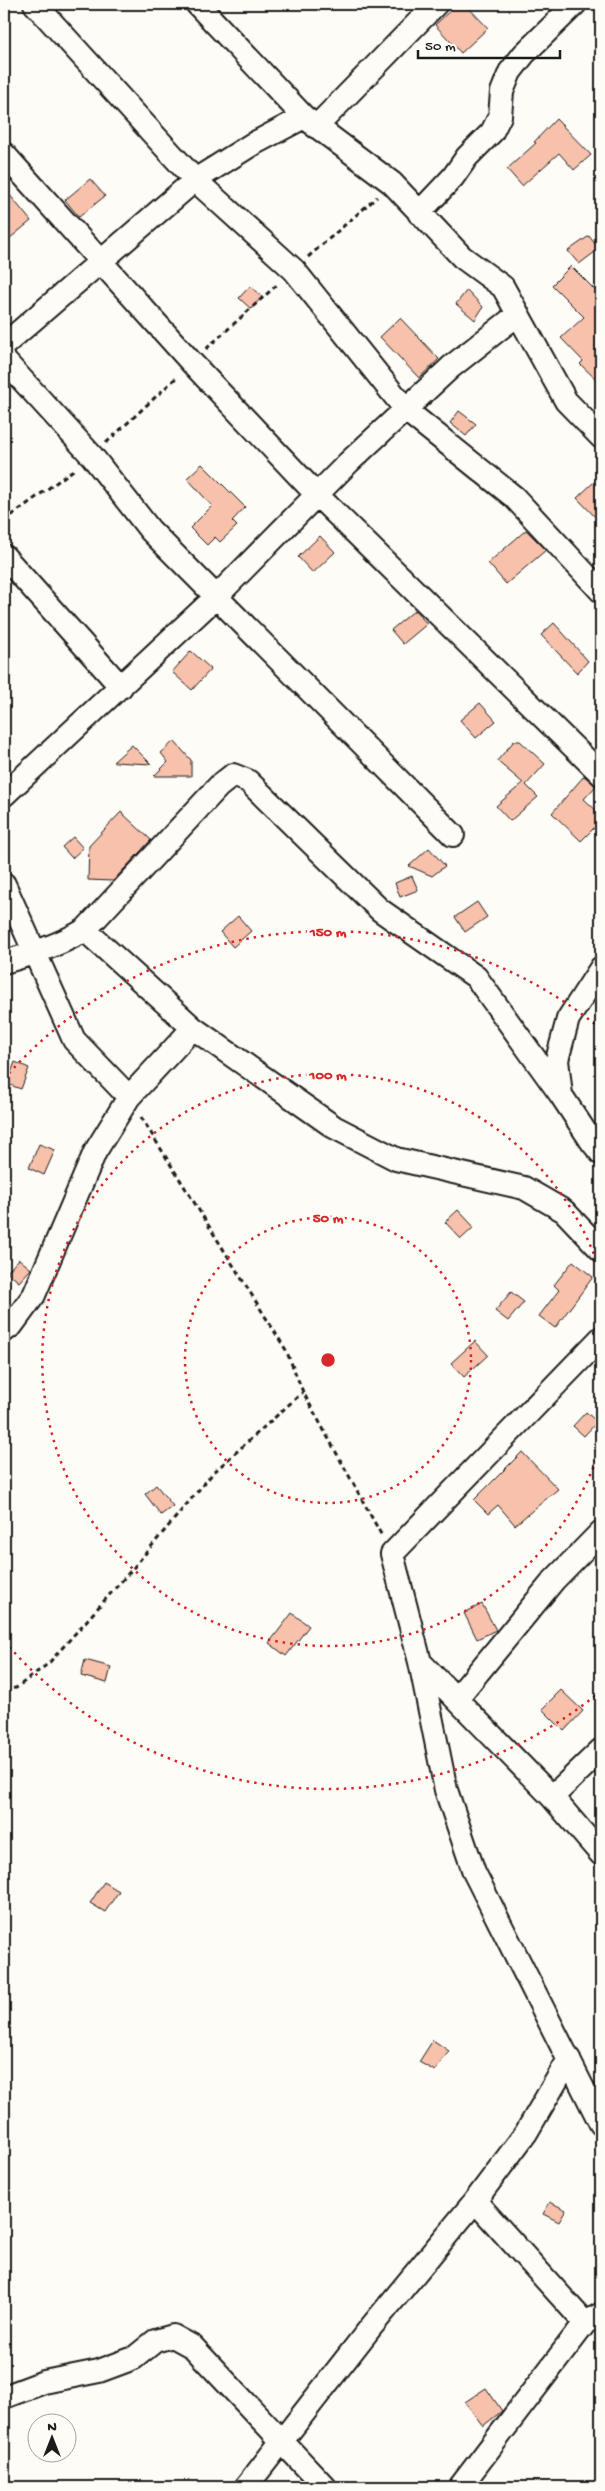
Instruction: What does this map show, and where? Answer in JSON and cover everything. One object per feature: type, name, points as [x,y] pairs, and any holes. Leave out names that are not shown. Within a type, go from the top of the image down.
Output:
[{"type":"street","points":[[35,4],[195,180],[294,270],[407,411],[514,497],[601,592]]},
{"type":"street","points":[[197,4],[310,122],[392,183],[462,257],[503,287],[566,401],[601,437]]},
{"type":"street","points":[[4,345],[195,180],[251,145],[310,122],[436,4]]},
{"type":"street","points":[[420,213],[453,177],[467,157],[492,132],[500,116],[502,92],[510,72],[524,54],[575,4]]},
{"type":"street","points":[[4,154],[192,363],[317,495],[601,774]]},
{"type":"street","points":[[4,795],[216,597],[349,462],[407,411],[452,367],[517,315]]},
{"type":"street","points":[[4,360],[92,456],[150,530],[453,835]]},
{"type":"street","points":[[4,556],[121,687]]},
{"type":"street","points":[[4,962],[35,954],[62,943],[85,930],[220,786],[233,775],[248,781],[380,910],[476,977],[601,1153]]},
{"type":"street","points":[[4,884],[74,1040],[128,1097]]},
{"type":"street","points":[[85,930],[192,1028],[334,1126],[396,1159],[524,1188],[564,1211],[601,1250]]},
{"type":"street","points":[[561,1095],[557,1060],[568,1019],[601,968]]},
{"type":"street","points":[[4,1331],[12,1325],[34,1295],[95,1152],[128,1097],[192,1028]]},
{"type":"street","points":[[601,1338],[392,1554],[420,1662],[446,1790],[474,1872],[597,2117],[601,2140]]},
{"type":"street","points":[[457,1698],[554,1580],[601,1532]]},
{"type":"street","points":[[420,1662],[552,1797],[601,1854]]},
{"type":"street","points":[[552,1797],[601,1750]]},
{"type":"street","points":[[246,2487],[281,2440],[475,2201],[526,2133],[569,2059]]},
{"type":"street","points":[[460,2487],[593,2319],[475,2201]]},
{"type":"street","points":[[4,2396],[44,2382],[108,2368],[134,2358],[156,2341],[173,2336],[193,2347],[325,2487]]},
{"type":"path","points":[[128,1097],[286,1350],[304,1392],[392,1554]]},
{"type":"path","points":[[4,1689],[16,1688],[49,1663],[134,1567],[212,1473],[304,1392]]},
{"type":"building","points":[[457,4],[465,4],[488,28],[461,53],[435,25]]},
{"type":"building","points":[[556,119],[591,155],[574,170],[559,153],[522,186],[507,169],[536,143],[534,142]]},
{"type":"building","points":[[90,179],[105,196],[79,217],[65,200]]},
{"type":"building","points":[[4,188],[31,221],[4,243]]},
{"type":"building","points":[[589,236],[599,249],[579,264],[568,251]]},
{"type":"building","points":[[571,266],[601,296],[601,384],[580,364],[583,361],[561,338],[584,317],[552,285]]},
{"type":"building","points":[[250,286],[262,297],[251,309],[239,298]]},
{"type":"building","points":[[467,290],[483,307],[475,320],[456,304]]},
{"type":"building","points":[[400,318],[439,359],[419,378],[380,337]]},
{"type":"building","points":[[459,411],[476,424],[466,436],[450,423]]},
{"type":"building","points":[[202,464],[245,507],[232,521],[237,526],[220,542],[215,537],[207,545],[190,528],[212,506],[187,478]]},
{"type":"building","points":[[594,482],[601,489],[601,523],[577,498]]},
{"type":"building","points":[[526,530],[546,550],[506,584],[488,563]]},
{"type":"building","points":[[320,536],[335,552],[313,573],[298,557]]},
{"type":"building","points":[[415,610],[427,624],[403,644],[391,630]]},
{"type":"building","points":[[554,623],[588,661],[577,673],[541,635]]},
{"type":"building","points":[[191,651],[211,669],[192,690],[172,672]]},
{"type":"building","points":[[480,703],[496,721],[476,738],[460,720]]},
{"type":"building","points":[[174,741],[191,760],[191,776],[154,776],[168,762],[161,753]]},
{"type":"building","points":[[514,741],[520,741],[545,764],[526,785],[538,797],[510,821],[496,806],[523,783],[497,761]]},
{"type":"building","points":[[132,745],[151,764],[113,762]]},
{"type":"building","points":[[584,776],[596,786],[584,799],[601,815],[601,821],[581,841],[552,813]]},
{"type":"building","points":[[121,812],[151,840],[113,881],[88,880],[89,846]]},
{"type":"building","points":[[73,837],[83,848],[72,858],[62,847]]},
{"type":"building","points":[[429,848],[445,866],[432,876],[409,866]]},
{"type":"building","points":[[412,876],[418,890],[400,897],[395,883]]},
{"type":"building","points":[[477,902],[487,917],[465,932],[455,917]]},
{"type":"building","points":[[238,916],[251,931],[233,947],[220,932]]},
{"type":"building","points":[[15,1062],[29,1068],[21,1089],[7,1084]]},
{"type":"building","points":[[39,1144],[55,1150],[44,1175],[29,1168]]},
{"type":"building","points":[[458,1210],[474,1227],[461,1239],[445,1222]]},
{"type":"building","points":[[19,1259],[31,1269],[19,1282],[7,1272]]},
{"type":"building","points":[[573,1261],[593,1277],[555,1328],[539,1316],[559,1290],[554,1285]]},
{"type":"building","points":[[511,1292],[524,1302],[508,1321],[495,1311]]},
{"type":"building","points":[[475,1341],[488,1355],[464,1377],[451,1363]]},
{"type":"building","points":[[586,1412],[597,1422],[584,1436],[573,1426]]},
{"type":"building","points":[[522,1452],[558,1489],[515,1525],[498,1505],[488,1514],[474,1500]]},
{"type":"building","points":[[156,1485],[173,1506],[161,1515],[145,1494]]},
{"type":"building","points":[[482,1604],[496,1630],[477,1639],[464,1613]]},
{"type":"building","points":[[292,1613],[309,1626],[286,1656],[269,1643]]},
{"type":"building","points":[[85,1660],[111,1667],[107,1683],[81,1676]]},
{"type":"building","points":[[561,1690],[583,1711],[564,1731],[542,1709]]},
{"type":"building","points":[[104,1882],[119,1891],[105,1912],[90,1903]]},
{"type":"building","points":[[433,2040],[449,2051],[435,2071],[419,2062]]},
{"type":"building","points":[[550,2202],[566,2210],[559,2222],[543,2214]]},
{"type":"building","points":[[486,2388],[502,2411],[483,2426],[465,2402]]}]
